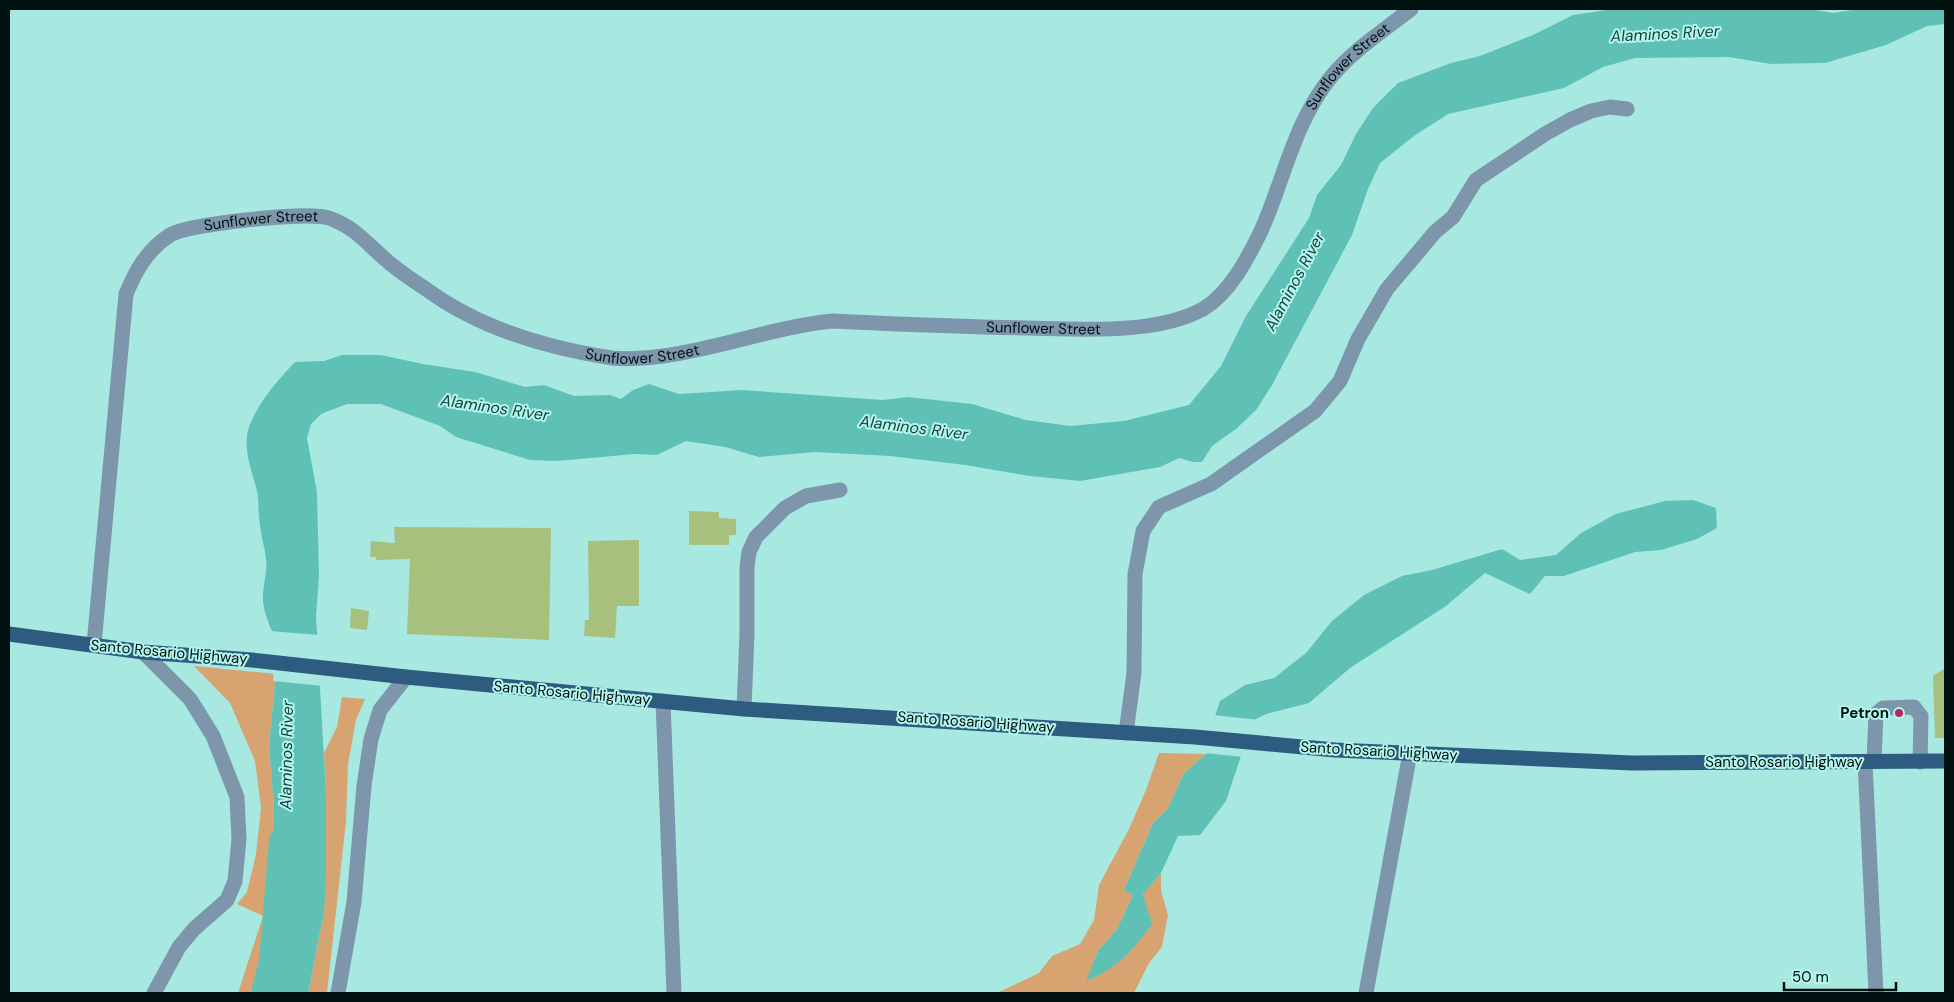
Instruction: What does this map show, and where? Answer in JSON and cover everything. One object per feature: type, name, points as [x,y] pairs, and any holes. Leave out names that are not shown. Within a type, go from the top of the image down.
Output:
[{"type":"main road","name":"Santo Rosario Highway","points":[[9,634],[143,652],[252,660],[406,677],[744,709],[1126,732],[1258,744],[1632,763],[1945,761]]},
{"type":"street","name":"Sunflower Street","points":[[94,645],[126,294],[138,266],[155,247],[171,234],[189,229],[294,216],[327,218],[358,232],[385,260],[429,292],[462,311],[513,334],[549,345],[615,358],[643,358],[688,352],[808,324],[832,321],[1109,329],[1161,323],[1204,309],[1224,290],[1244,262],[1261,231],[1294,141],[1307,115],[1330,78],[1356,51],[1411,9]]},
{"type":"street","points":[[1126,732],[1134,672],[1134,574],[1143,531],[1159,507],[1211,484],[1315,411],[1340,381],[1358,339],[1388,289],[1428,239],[1454,217],[1476,180],[1545,134],[1570,120],[1610,107],[1627,109]]},
{"type":"street","points":[[744,709],[747,666],[746,567],[749,552],[756,537],[785,508],[806,496],[840,490]]},
{"type":"street","points":[[143,652],[190,699],[213,736],[237,797],[239,838],[235,880],[227,900],[194,929],[179,947],[154,993]]},
{"type":"street","points":[[338,993],[354,902],[364,786],[371,739],[380,710],[406,677]]},
{"type":"street","points":[[663,701],[674,993]]},
{"type":"street","points":[[1876,993],[1870,761],[1876,714],[1883,708],[1914,707],[1921,716],[1920,762]]},
{"type":"street","points":[[1366,993],[1410,753]]},
{"type":"shaded area","points":[[194,666],[276,674],[269,746],[274,806],[274,857],[281,886],[282,928],[267,993],[238,993],[263,916],[237,904],[247,892],[256,854],[261,808],[255,761],[230,703]]},
{"type":"shaded area","points":[[342,697],[365,699],[356,720],[348,764],[346,821],[327,993],[308,993],[324,912],[326,794],[324,753],[337,727]]},
{"type":"shaded area","points":[[1159,753],[1206,754],[1184,773],[1168,808],[1153,823],[1124,890],[1133,895],[1117,929],[1098,951],[1095,959],[1146,906],[1143,894],[1161,873],[1161,891],[1168,915],[1162,947],[1149,963],[1134,993],[997,993],[1039,973],[1052,956],[1080,944],[1094,920],[1099,885],[1129,829]]},
{"type":"water","points":[[1613,9],[1810,9],[1833,13],[1858,9],[1945,9],[1945,24],[1927,26],[1886,45],[1825,63],[1771,64],[1729,57],[1635,58],[1603,67],[1564,88],[1448,114],[1414,136],[1380,163],[1368,189],[1352,235],[1272,385],[1256,410],[1236,429],[1212,446],[1202,462],[1193,462],[1179,458],[1160,467],[1080,481],[1030,476],[965,465],[890,456],[815,452],[759,457],[725,447],[686,441],[657,455],[635,454],[557,461],[530,460],[456,437],[440,426],[381,404],[347,404],[321,414],[311,424],[307,438],[317,492],[319,576],[316,616],[326,794],[324,912],[308,993],[267,993],[282,928],[281,886],[274,857],[274,806],[269,746],[279,643],[268,622],[263,602],[266,559],[257,491],[248,459],[247,435],[253,418],[263,400],[295,362],[324,361],[342,355],[381,355],[475,372],[525,387],[544,385],[574,396],[610,395],[621,399],[633,390],[649,384],[679,394],[742,390],[883,400],[908,397],[972,404],[1026,420],[1070,426],[1124,421],[1189,405],[1221,366],[1246,316],[1309,218],[1317,195],[1341,165],[1356,134],[1373,108],[1398,83],[1451,63],[1480,56],[1533,35],[1573,15]]},
{"type":"water","points":[[1693,500],[1716,508],[1717,528],[1697,539],[1661,550],[1635,552],[1564,576],[1545,576],[1530,594],[1485,573],[1446,606],[1350,668],[1309,703],[1266,714],[1242,726],[1212,725],[1220,701],[1245,685],[1274,678],[1306,653],[1332,621],[1364,595],[1402,576],[1432,570],[1502,549],[1520,560],[1556,555],[1581,533],[1616,514],[1665,501]]},
{"type":"water","points":[[1212,745],[1244,747],[1226,801],[1200,835],[1178,836],[1161,873],[1143,894],[1152,924],[1145,934],[1124,958],[1086,981],[1098,951],[1117,929],[1133,895],[1124,890],[1153,823],[1168,808],[1184,773],[1206,754]]},
{"type":"pier","points":[[269,631],[320,635],[323,686],[273,681],[276,644]]},
{"type":"pier","points":[[1213,715],[1259,720],[1243,729],[1212,728],[1209,725]]},
{"type":"pier","points":[[1210,744],[1247,747],[1244,757],[1204,753]]},
{"type":"building","points":[[689,511],[719,512],[719,518],[736,519],[736,535],[729,535],[729,545],[689,545]]},
{"type":"building","points":[[394,527],[551,528],[549,640],[407,634],[410,559],[376,560],[376,557],[370,557],[371,541],[395,543]]},
{"type":"building","points":[[639,540],[639,606],[617,606],[615,638],[584,636],[585,620],[589,620],[588,541]]},
{"type":"building","points":[[351,608],[369,611],[367,630],[350,628]]},
{"type":"building","points":[[1945,668],[1945,738],[1935,738],[1933,676]]},
{"type":"waterway","name":"Alaminos River","points":[[265,993],[273,962],[283,841]]},
{"type":"place","name":"Petron","points":[[1899,713]]}]
